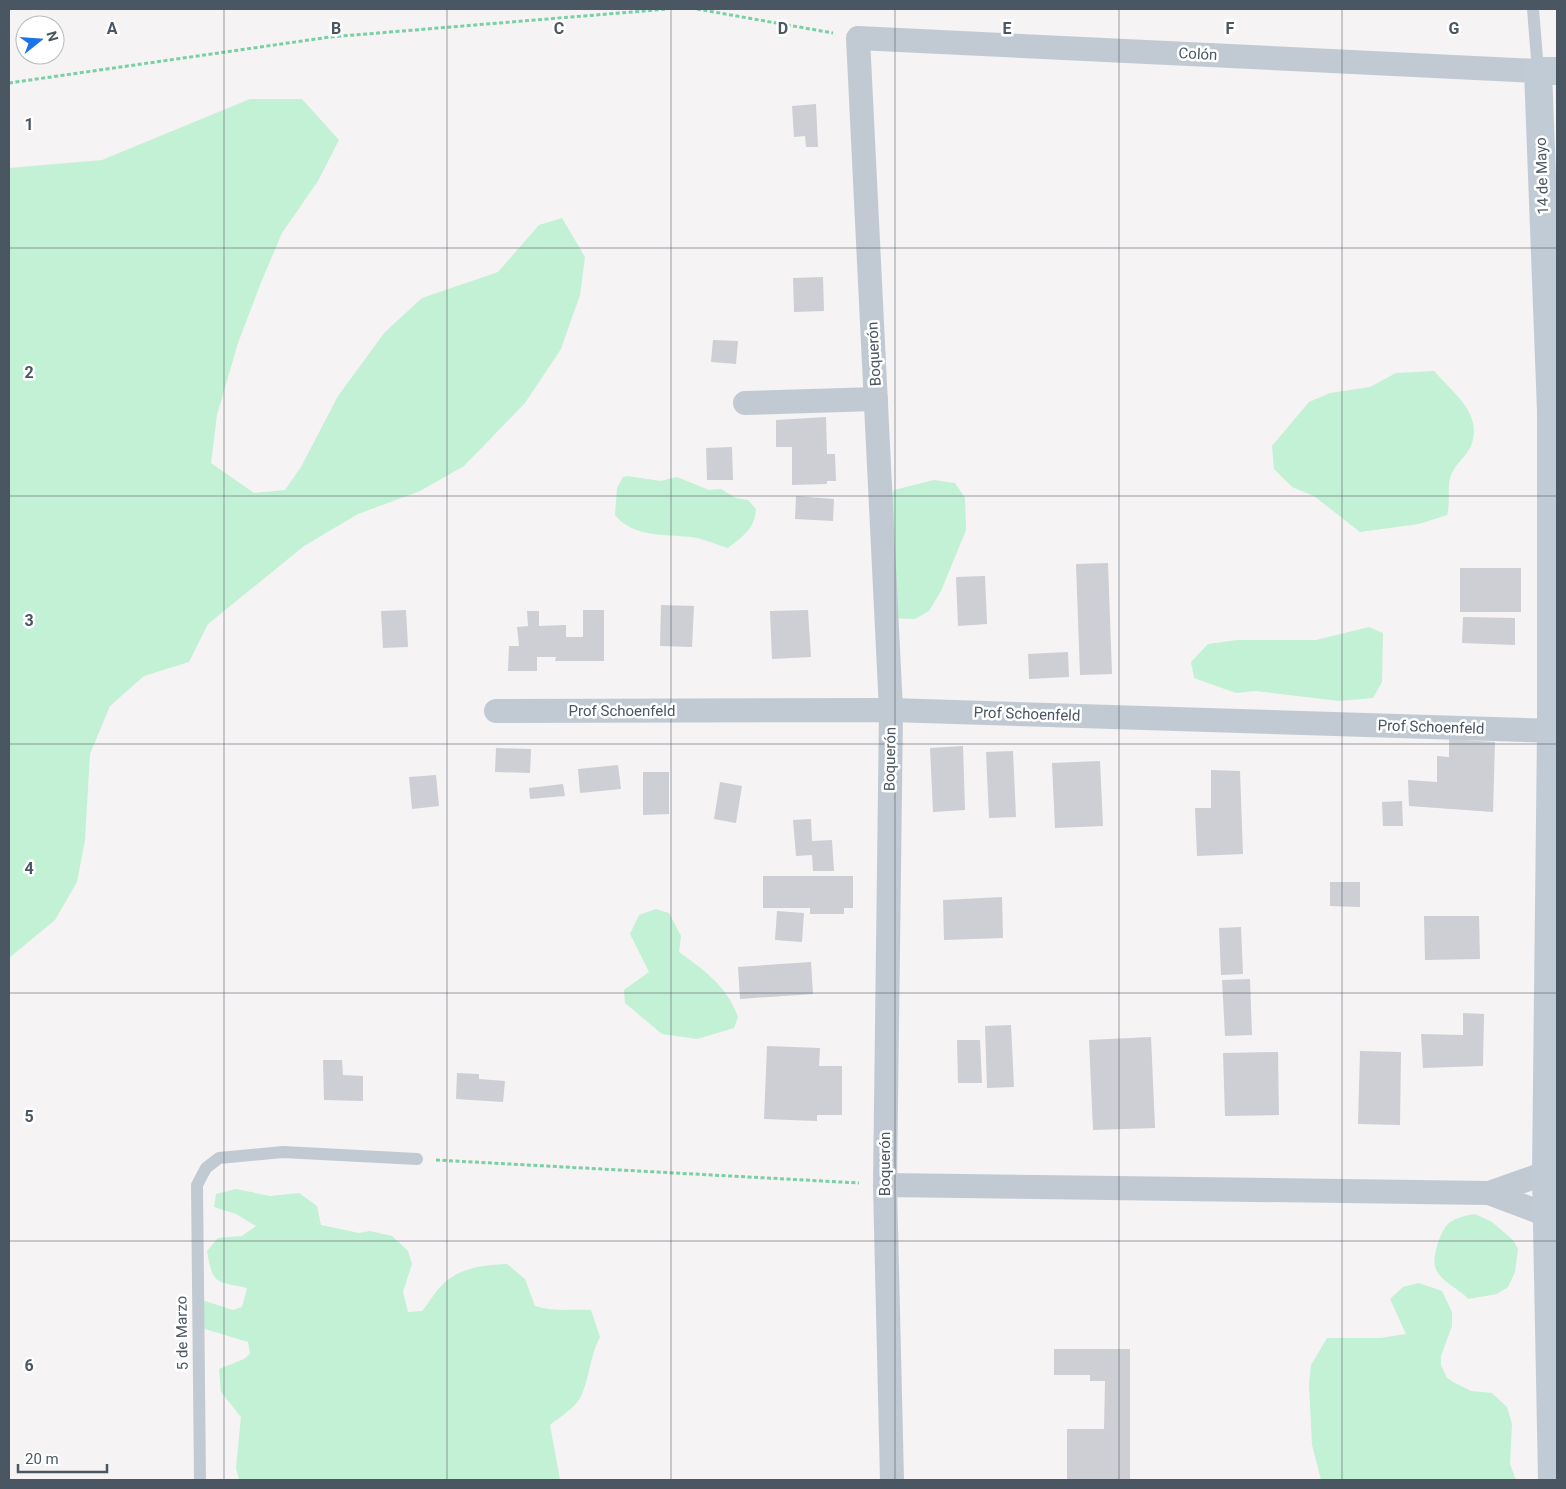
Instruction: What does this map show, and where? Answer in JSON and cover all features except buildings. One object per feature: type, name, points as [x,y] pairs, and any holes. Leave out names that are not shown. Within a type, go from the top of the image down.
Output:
[{"type":"street","name":"Colón","points":[[858,38],[1548,71]]},
{"type":"street","name":"Boquerón","points":[[858,38],[891,710],[885,1185],[892,1480]]},
{"type":"street","name":"14 de Mayo","points":[[1548,71],[1554,412],[1552,1480]]},
{"type":"street","points":[[745,403],[876,399]]},
{"type":"street","name":"Prof Schoenfeld","points":[[496,711],[891,710],[1554,731]]},
{"type":"street","points":[[1489,1194],[1552,1173]]},
{"type":"street","points":[[885,1185],[1489,1194],[1552,1215]]},
{"type":"lane","points":[[1533,9],[1548,71]]},
{"type":"lane","name":"5 de Marzo","points":[[200,1480],[197,1185],[206,1168],[219,1158],[283,1152],[417,1160]]},
{"type":"path","points":[[9,82],[330,37],[668,9]]},
{"type":"path","points":[[697,9],[858,38]]},
{"type":"path","points":[[417,1160],[885,1185]]},
{"type":"green space","points":[[250,99],[302,99],[339,140],[318,181],[282,233],[238,343],[217,415],[211,463],[254,493],[285,490],[301,467],[338,396],[385,332],[422,298],[498,272],[539,225],[562,218],[585,257],[580,295],[561,349],[525,403],[464,466],[420,491],[358,514],[304,546],[208,624],[189,662],[144,676],[110,706],[90,754],[85,840],[77,882],[55,920],[9,958],[9,168],[102,160]]},
{"type":"green space","points":[[1434,371],[1465,406],[1474,425],[1474,436],[1470,448],[1450,477],[1447,515],[1419,524],[1360,532],[1314,496],[1292,487],[1274,469],[1272,446],[1309,402],[1330,393],[1370,387],[1396,373]]},
{"type":"green space","points":[[623,477],[661,481],[677,477],[709,490],[721,489],[736,498],[748,500],[756,509],[753,522],[747,532],[728,548],[696,538],[650,534],[631,528],[615,515],[617,488]]},
{"type":"green space","points":[[934,480],[955,483],[965,498],[966,530],[941,591],[929,611],[915,619],[888,618],[884,513],[894,490]]},
{"type":"green space","points":[[1369,627],[1383,633],[1382,682],[1373,698],[1339,701],[1256,691],[1236,693],[1194,678],[1191,662],[1208,644],[1237,640],[1316,640]]},
{"type":"green space","points":[[656,909],[669,913],[681,936],[679,952],[706,972],[728,996],[738,1017],[734,1028],[697,1039],[662,1034],[625,1003],[624,990],[649,972],[630,934],[639,915]]},
{"type":"green space","points":[[236,1189],[270,1196],[299,1193],[317,1206],[321,1225],[359,1233],[370,1231],[392,1236],[408,1251],[412,1264],[403,1292],[408,1312],[422,1311],[441,1286],[458,1273],[482,1266],[507,1264],[525,1279],[535,1306],[555,1310],[591,1310],[600,1337],[594,1351],[585,1387],[580,1399],[550,1425],[560,1480],[239,1480],[236,1468],[241,1417],[221,1392],[219,1369],[244,1359],[250,1354],[248,1342],[205,1329],[198,1316],[202,1300],[233,1310],[242,1307],[247,1288],[217,1280],[211,1270],[207,1251],[218,1238],[242,1236],[256,1226],[236,1214],[214,1207],[216,1194]]},
{"type":"green space","points":[[1475,1214],[1492,1222],[1513,1240],[1518,1249],[1515,1272],[1508,1287],[1497,1294],[1468,1299],[1441,1277],[1437,1272],[1434,1262],[1440,1237],[1446,1226],[1458,1218]]},
{"type":"green space","points":[[1419,1283],[1442,1291],[1452,1312],[1452,1326],[1441,1356],[1441,1365],[1447,1378],[1471,1391],[1492,1393],[1507,1407],[1512,1424],[1510,1464],[1516,1480],[1321,1480],[1312,1445],[1309,1384],[1311,1365],[1327,1338],[1380,1338],[1406,1334],[1390,1299],[1403,1287]]}]
